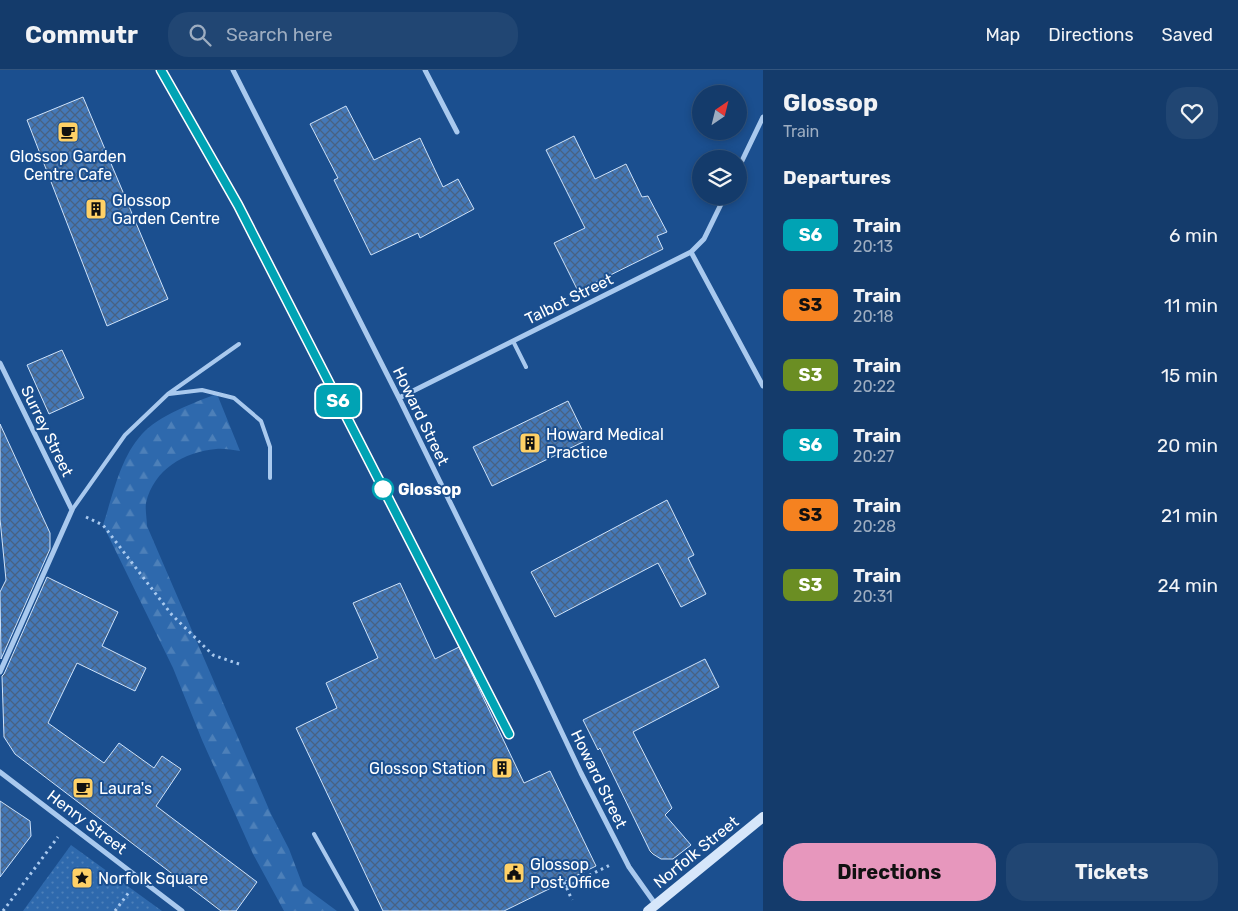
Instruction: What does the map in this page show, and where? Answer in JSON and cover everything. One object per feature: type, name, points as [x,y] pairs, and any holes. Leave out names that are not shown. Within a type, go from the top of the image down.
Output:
[{"type":"main road","name":"Norfolk Street","points":[[652,908],[763,817]]},
{"type":"street","name":"Howard Street","points":[[233,70],[399,398],[581,773],[652,908]]},
{"type":"street","points":[[425,70],[457,132]]},
{"type":"street","points":[[747,150],[763,117]]},
{"type":"street","name":"Talbot Street","points":[[399,398],[691,252],[704,239],[721,205]]},
{"type":"street","points":[[691,252],[763,386]]},
{"type":"street","name":"Surrey Street","points":[[0,363],[72,510]]},
{"type":"street","points":[[0,672],[72,510]]},
{"type":"street","name":"Henry Street","points":[[0,772],[182,911]]},
{"type":"lane","points":[[513,341],[526,367]]},
{"type":"lane","points":[[72,510],[125,434],[168,394],[239,344]]},
{"type":"lane","points":[[168,394],[202,390],[234,398],[261,421],[270,447],[270,478]]},
{"type":"lane","points":[[314,834],[357,911]]},
{"type":"path","points":[[72,510],[102,525],[172,615],[213,655],[238,664]]},
{"type":"path","points":[[3,911],[67,824]]},
{"type":"path","points":[[566,887],[625,858]]},
{"type":"path","points":[[115,911],[140,878]]},
{"type":"path","points":[[564,882],[572,900]]},
{"type":"green space","points":[[217,394],[240,451],[216,449],[204,451],[182,458],[172,464],[163,472],[150,491],[146,503],[147,526],[271,814],[289,849],[303,886],[337,911],[284,911],[253,854],[202,740],[173,668],[103,525],[123,465],[134,444],[142,434],[157,421],[188,405]]},
{"type":"green space","name":"Norfolk Square","points":[[71,845],[162,911],[23,911]]},
{"type":"building","name":"Glossop Garden Centre","points":[[83,97],[168,299],[107,326],[27,120]]},
{"type":"building","points":[[346,106],[374,160],[420,138],[443,187],[458,179],[474,209],[420,238],[418,233],[371,255],[334,180],[338,178],[310,124]]},
{"type":"building","points":[[574,136],[595,179],[626,164],[642,197],[648,196],[667,232],[657,236],[663,249],[578,291],[554,243],[585,228],[546,150]]},
{"type":"building","points":[[62,350],[84,398],[49,414],[27,365]]},
{"type":"building","name":"Howard Medical Practice","points":[[568,401],[587,440],[492,486],[473,447]]},
{"type":"building","points":[[0,424],[50,533],[50,549],[1,659],[0,592],[6,580],[0,519]]},
{"type":"building","points":[[667,500],[694,555],[688,558],[706,594],[681,607],[658,563],[555,617],[531,572]]},
{"type":"building","points":[[47,577],[118,612],[102,646],[146,668],[135,691],[77,663],[48,723],[104,763],[119,743],[154,768],[162,756],[181,769],[156,806],[257,882],[236,911],[221,911],[15,754],[4,737],[2,676]]},
{"type":"building","points":[[400,583],[435,659],[459,647],[524,783],[550,771],[596,866],[504,911],[383,911],[296,728],[337,708],[326,683],[378,658],[353,603]]},
{"type":"building","points":[[705,659],[719,687],[633,732],[672,808],[665,815],[691,845],[673,859],[661,859],[650,851],[600,748],[598,750],[583,720]]},
{"type":"building","points":[[0,801],[30,821],[31,836],[0,877]]},
{"type":"railway","points":[[161,70],[238,205],[509,734]]},
{"type":"train","name":"S6","points":[[161,70],[238,205],[509,734]]},
{"type":"place","name":"Glossop Garden Centre Cafe","points":[[68,132]]},
{"type":"place","name":"Glossop Garden Centre","points":[[96,209]]},
{"type":"place","name":"Howard Medical Practice","points":[[530,443]]},
{"type":"place","name":"Glossop","points":[[383,489]]},
{"type":"place","name":"Glossop Station","points":[[502,768]]},
{"type":"place","name":"Laura's","points":[[83,788]]},
{"type":"place","name":"Glossop Post Office","points":[[514,873]]},
{"type":"place","name":"Norfolk Square","points":[[82,878]]}]
